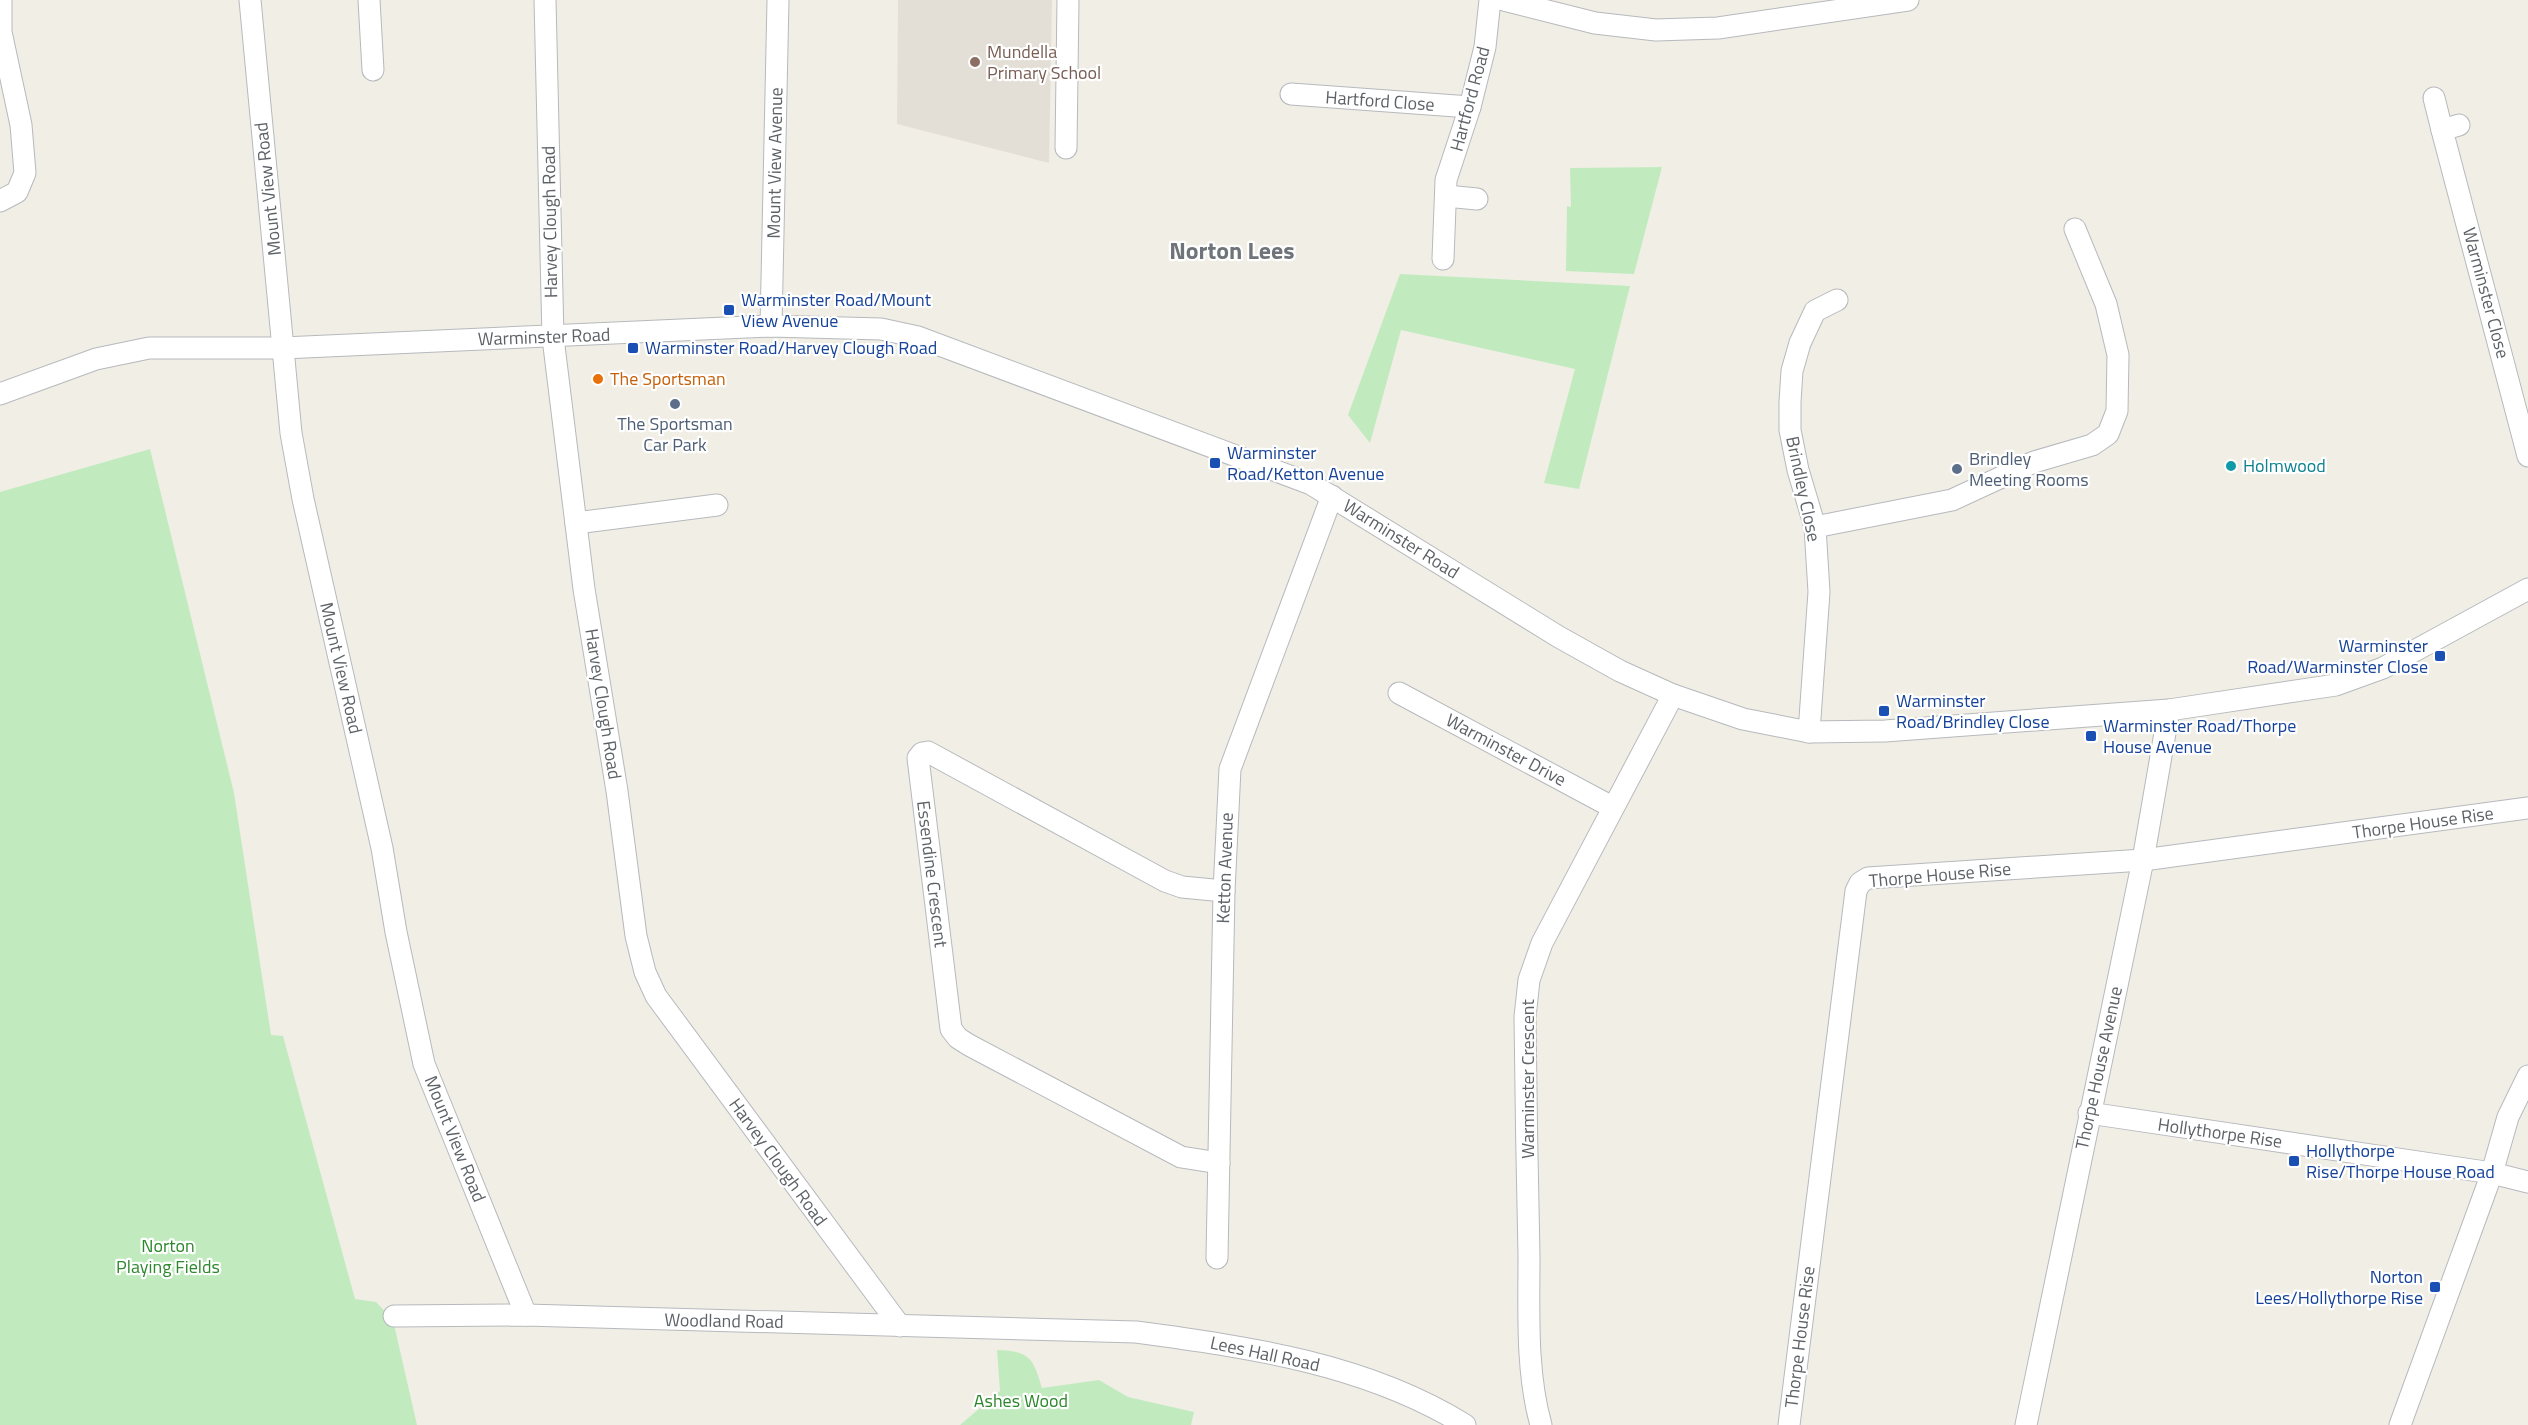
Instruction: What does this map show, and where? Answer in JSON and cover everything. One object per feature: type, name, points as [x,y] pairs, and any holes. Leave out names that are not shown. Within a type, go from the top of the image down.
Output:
[{"type":"street","name":"Mount View Road","points":[[250,0],[291,433],[303,499],[382,848],[396,932],[424,1064],[526,1315]]},
{"type":"street","points":[[369,0],[373,70]]},
{"type":"street","name":"Harvey Clough Road","points":[[545,0],[553,338],[576,523],[617,791],[636,936],[645,972],[656,996],[900,1326]]},
{"type":"street","name":"Mount View Avenue","points":[[771,326],[778,0]]},
{"type":"street","points":[[1066,148],[1068,0]]},
{"type":"street","name":"Hartford Road","points":[[1443,259],[1446,180],[1470,107],[1485,47],[1490,0]]},
{"type":"street","points":[[1504,0],[1595,23],[1656,30],[1718,28],[1800,8],[1908,0]]},
{"type":"street","points":[[0,201],[17,192],[25,173],[21,125],[2,32],[1,1]]},
{"type":"street","name":"Hartford Close","points":[[1291,94],[1470,107]]},
{"type":"street","name":"Warminster Close","points":[[2434,98],[2451,128],[2528,456]]},
{"type":"street","points":[[1446,196],[1477,199]]},
{"type":"street","points":[[1815,527],[1952,501],[2034,462],[2092,446],[2108,434],[2117,411],[2118,355],[2106,304],[2075,229]]},
{"type":"street","name":"Brindley Close","points":[[1809,732],[1819,592],[1815,527],[1798,470],[1790,430],[1792,371],[1800,343],[1815,311],[1837,300]]},
{"type":"street","name":"Warminster Road","points":[[0,394],[96,359],[149,348],[283,348],[553,338],[771,326],[881,329],[918,337],[1311,484],[1558,637],[1620,671],[1673,695],[1743,719],[1809,732],[1885,731],[2169,710],[2336,685],[2383,668],[2528,589]]},
{"type":"street","name":"Ketton Avenue","points":[[1217,1258],[1224,891],[1230,769],[1332,496]]},
{"type":"street","points":[[576,523],[717,505]]},
{"type":"street","name":"Warminster Drive","points":[[1399,693],[1612,807]]},
{"type":"street","name":"Warminster Crescent","points":[[1541,1425],[1537,1409],[1531,1348],[1529,1288],[1525,1017],[1529,980],[1542,943],[1673,695]]},
{"type":"street","name":"Thorpe House Avenue","points":[[2026,1425],[2143,860],[2169,710]]},
{"type":"street","name":"Essendine Crescent","points":[[1219,1163],[1181,1157],[969,1045],[958,1038],[951,1029],[918,758],[921,753],[928,753],[1165,881],[1182,887],[1224,891]]},
{"type":"street","name":"Thorpe House Rise","points":[[1789,1425],[1856,891],[1860,883],[1868,878],[2143,860],[2528,808]]},
{"type":"street","points":[[2400,1425],[2492,1173],[2508,1117],[2528,1076]]},
{"type":"street","name":"Hollythorpe Rise","points":[[2089,1113],[2492,1173],[2528,1182]]},
{"type":"street","name":"Woodland Road","points":[[394,1316],[526,1315],[1053,1330]]},
{"type":"street","name":"Lees Hall Road","points":[[1053,1330],[1136,1332],[1230,1344],[1335,1370],[1395,1389],[1465,1425]]},
{"type":"shaded area","name":"Mundella Primary School","points":[[898,0],[1052,0],[1049,163],[897,124]]},
{"type":"green space","points":[[1662,167],[1634,274],[1566,271],[1567,206],[1571,207],[1570,168]]},
{"type":"green space","points":[[1400,274],[1630,286],[1579,489],[1544,483],[1575,369],[1401,330],[1370,443],[1348,415]]},
{"type":"green space","name":"Norton Playing Fields","points":[[150,449],[234,793],[271,1035],[283,1036],[355,1299],[376,1302],[393,1320],[417,1425],[0,1425],[0,492]]},
{"type":"green space","name":"Ashes Wood","points":[[997,1350],[1017,1352],[1028,1358],[1033,1363],[1042,1388],[1099,1380],[1128,1397],[1194,1412],[1191,1425],[960,1425],[1000,1391]]},
{"type":"place","name":"Mundella Primary School","points":[[975,62]]},
{"type":"place","name":"Warminster Road/Mount View Avenue","points":[[729,310]]},
{"type":"place","name":"Warminster Road/Harvey Clough Road","points":[[633,348]]},
{"type":"place","name":"The Sportsman","points":[[598,379]]},
{"type":"place","name":"The Sportsman Car Park","points":[[675,404]]},
{"type":"place","name":"Warminster Road/Ketton Avenue","points":[[1215,463]]},
{"type":"place","name":"Holmwood","points":[[2231,466]]},
{"type":"place","name":"Brindley Meeting Rooms","points":[[1957,469]]},
{"type":"place","name":"Warminster Road/Warminster Close","points":[[2440,656]]},
{"type":"place","name":"Warminster Road/Brindley Close","points":[[1884,711]]},
{"type":"place","name":"Warminster Road/Thorpe House Avenue","points":[[2091,736]]},
{"type":"place","name":"Hollythorpe Rise/Thorpe House Road","points":[[2294,1161]]},
{"type":"place","name":"Norton Lees/Hollythorpe Rise","points":[[2435,1287]]},
{"type":"district","name":"Norton Lees","points":[[1232,251]]}]
